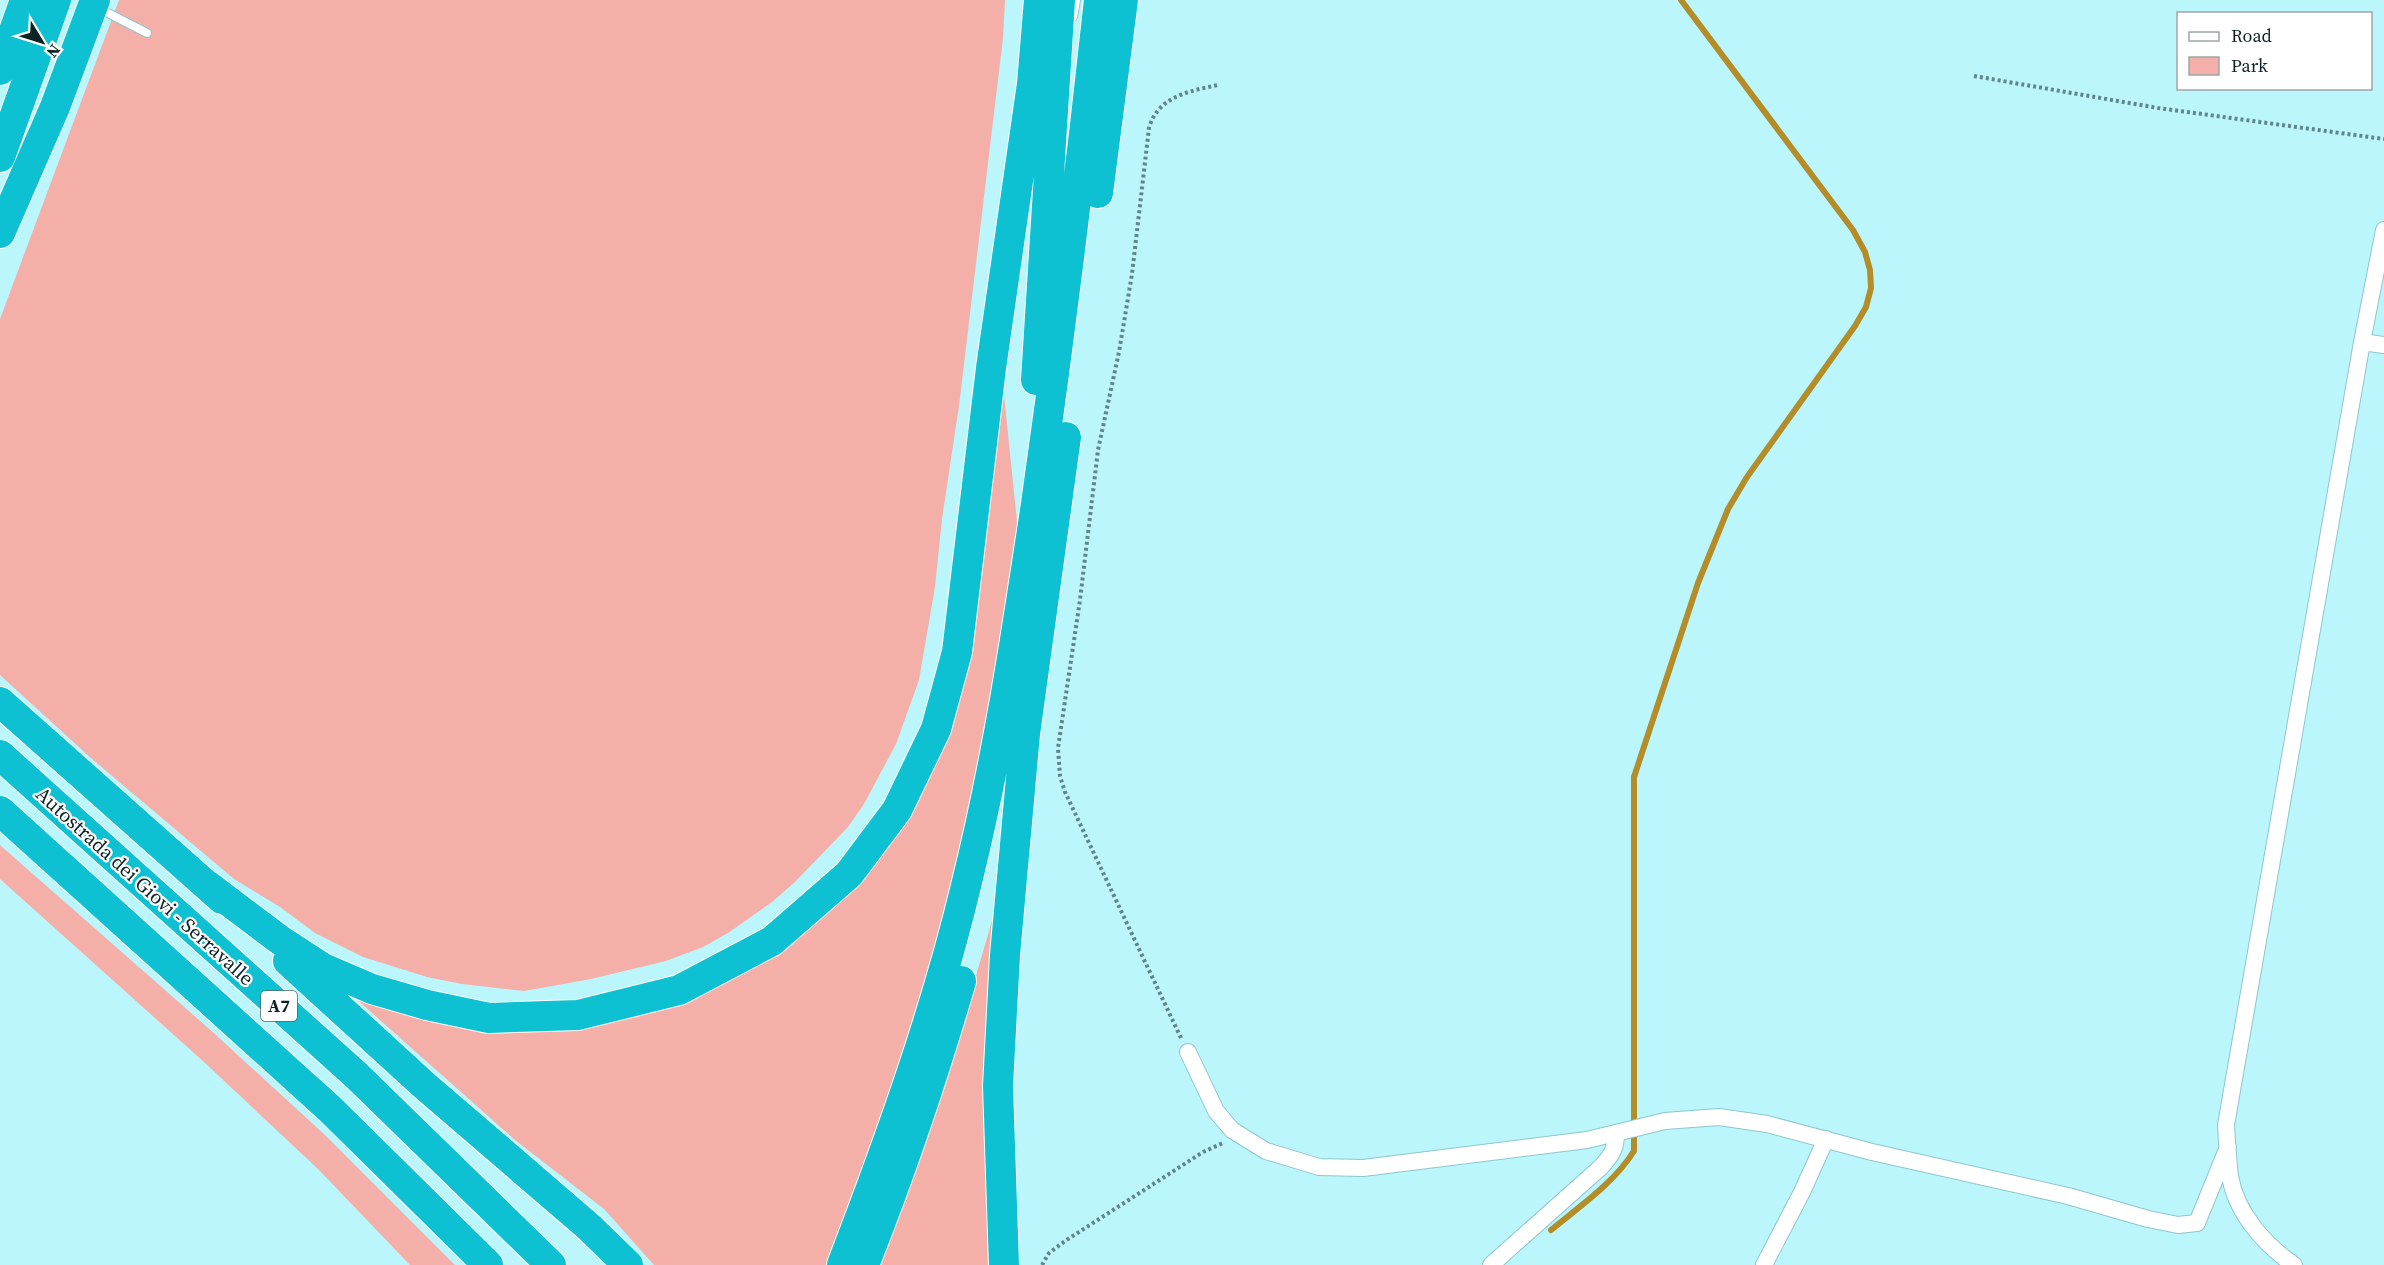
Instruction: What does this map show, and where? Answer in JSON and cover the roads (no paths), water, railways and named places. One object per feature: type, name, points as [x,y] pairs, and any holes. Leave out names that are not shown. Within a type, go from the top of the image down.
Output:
[{"type":"highway","points":[[0,70],[25,0]]},
{"type":"highway","points":[[0,158],[56,0]]},
{"type":"highway","points":[[207,885],[280,940],[323,968],[372,989],[428,1005],[489,1018],[578,1015],[679,990],[772,941],[849,874],[897,810],[907,790],[936,729],[957,652],[991,368],[1032,84],[1039,0]]},
{"type":"highway","points":[[842,1265],[899,1109],[934,1001],[967,883],[1009,682],[1062,322],[1099,0]]},
{"type":"highway","points":[[0,233],[55,106],[102,7]]},
{"type":"highway","points":[[1004,1265],[998,1086],[1005,955],[1026,735],[1117,49],[1126,10]]},
{"type":"highway","points":[[1029,551],[1038,341],[1049,179],[1066,11]]},
{"type":"highway","points":[[0,702],[207,885],[425,1086],[589,1227],[628,1265]]},
{"type":"highway","points":[[864,1265],[909,1146],[942,1049],[1026,735]]},
{"type":"highway","name":"Autostrada dei Giovi - Serravalle","points":[[0,755],[356,1075],[551,1265]]},
{"type":"highway","name":"Autostrada dei Giovi - Serravalle","points":[[0,811],[330,1109],[488,1265]]},
{"type":"street","points":[[2294,1265],[2280,1256],[2254,1228],[2238,1202],[2230,1178],[2226,1125],[2362,342],[2384,230]]},
{"type":"street","points":[[2362,342],[2384,345]]},
{"type":"street","points":[[1188,1052],[1216,1111],[1226,1124],[1241,1137],[1266,1151],[1319,1167],[1352,1169],[1587,1140],[1665,1121],[1719,1117],[1767,1124],[1872,1152],[2068,1196],[2178,1226],[2197,1223],[2228,1147]]},
{"type":"street","points":[[1491,1265],[1601,1167],[1612,1155],[1616,1145],[1616,1134]]},
{"type":"street","points":[[1764,1265],[1802,1192],[1826,1139]]},
{"type":"lane","points":[[1066,11],[1076,0]]},
{"type":"lane","points":[[102,7],[147,33]]},
{"type":"lane","points":[[1049,179],[1066,67]]},
{"type":"waterway","points":[[1551,1230],[1607,1184],[1634,1151],[1634,777],[1698,583],[1728,509],[1747,477],[1855,326],[1866,307],[1871,288],[1870,270],[1865,252],[1853,230],[1681,0]]}]
